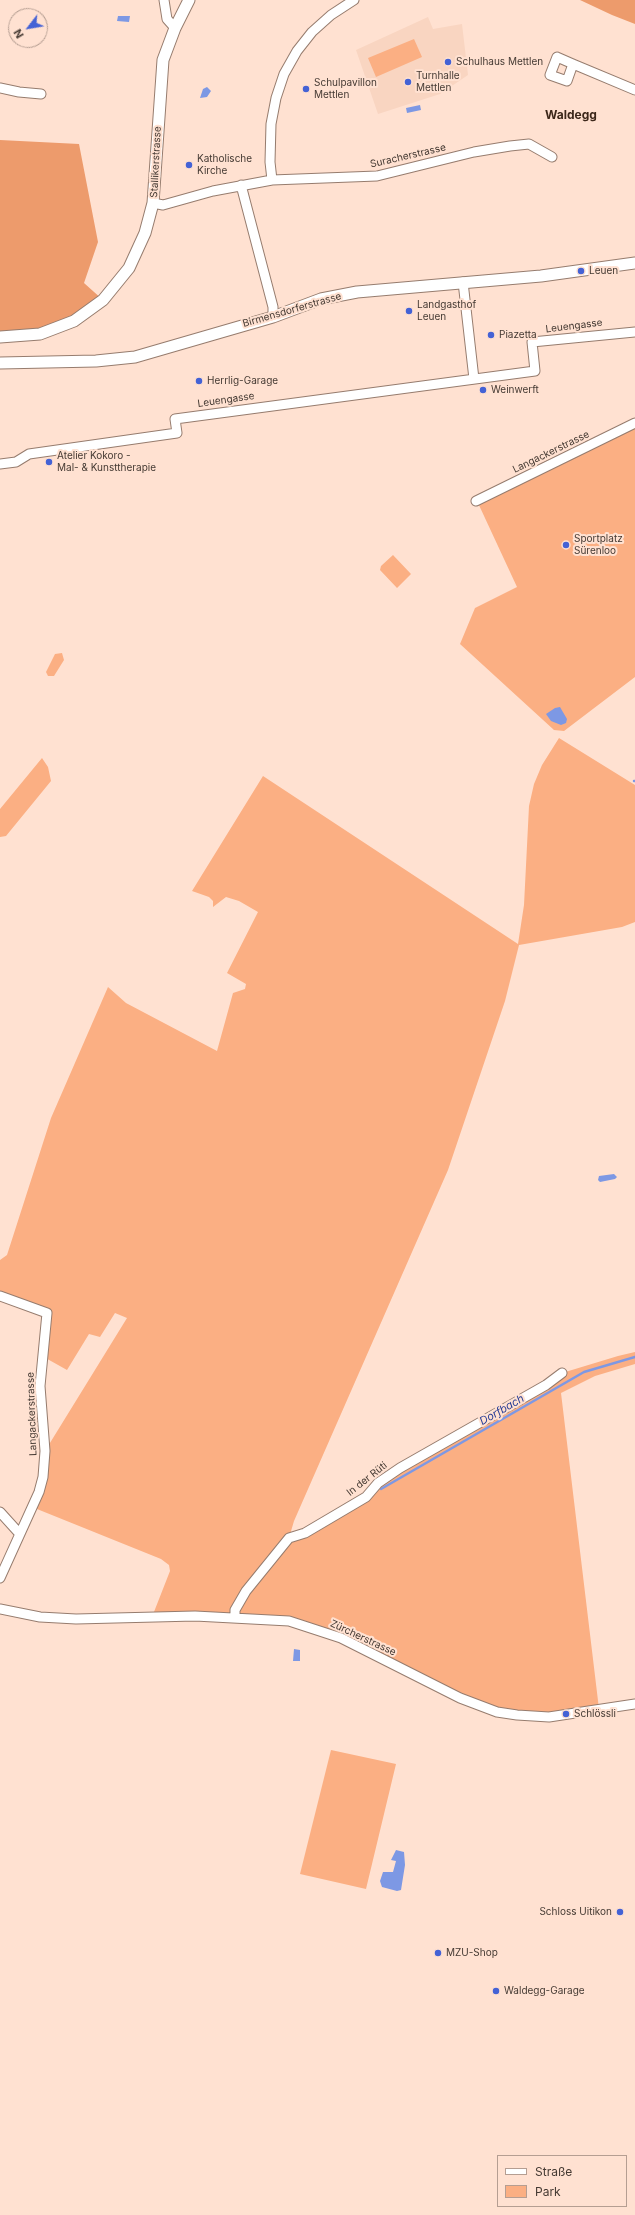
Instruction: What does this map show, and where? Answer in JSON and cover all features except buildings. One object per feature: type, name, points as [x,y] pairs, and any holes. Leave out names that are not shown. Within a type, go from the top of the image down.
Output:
[{"type":"main road","name":"Stallikerstrasse","points":[[0,337],[26,336],[57,329],[83,316],[103,300],[119,282],[134,257],[145,233],[153,203],[162,68],[175,28],[189,0]]},
{"type":"main road","name":"Birmensdorferstrasse","points":[[0,363],[96,361],[129,358],[273,316],[307,303],[341,295],[462,282],[541,276],[635,263]]},
{"type":"street","points":[[164,0],[167,19],[175,28]]},
{"type":"street","points":[[272,180],[270,162],[271,124],[276,98],[284,74],[297,51],[312,32],[331,15],[354,0]]},
{"type":"street","points":[[573,64],[635,90]]},
{"type":"street","points":[[0,88],[40,94]]},
{"type":"street","name":"Suracherstrasse","points":[[153,203],[163,204],[241,185],[272,180],[377,176],[474,152],[530,144],[552,157]]},
{"type":"street","points":[[241,185],[273,307],[273,316]]},
{"type":"street","points":[[462,282],[474,379]]},
{"type":"street","name":"Leuengasse","points":[[0,464],[16,462],[29,454],[177,433],[175,419],[535,371],[532,342],[635,332]]},
{"type":"street","name":"Langackerstrasse","points":[[476,501],[635,423]]},
{"type":"street","name":"Langackerstrasse","points":[[0,1296],[47,1313],[40,1386],[45,1451],[43,1477],[39,1492],[0,1578]]},
{"type":"street","name":"In der Rüti","points":[[235,1617],[235,1610],[246,1591],[289,1538],[312,1529],[366,1497],[378,1483],[400,1468],[546,1385],[562,1373]]},
{"type":"street","points":[[0,1512],[20,1533]]},
{"type":"street","name":"Zürcherstrasse","points":[[4,1610],[40,1617],[76,1619],[195,1616],[289,1621],[341,1638],[460,1698],[497,1712],[549,1717],[635,1704]]},
{"type":"shaded area","points":[[580,0],[635,0],[635,24],[612,15]]},
{"type":"shaded area","points":[[428,17],[433,29],[462,24],[468,75],[440,94],[378,114],[356,50]]},
{"type":"shaded area","points":[[0,140],[79,144],[98,242],[84,283],[103,300],[74,321],[0,337]]},
{"type":"green space","points":[[414,39],[422,57],[376,77],[368,58]]},
{"type":"green space","name":"Sportplatz Sürenloo","points":[[635,427],[635,677],[564,731],[554,730],[460,644],[475,608],[517,587],[478,503]]},
{"type":"green space","points":[[393,555],[411,574],[397,588],[380,570],[381,566]]},
{"type":"green space","points":[[62,653],[64,660],[54,676],[48,676],[46,672],[55,654]]},
{"type":"green space","points":[[559,738],[635,785],[635,922],[622,927],[519,945],[505,1001],[448,1170],[294,1521],[289,1538],[305,1533],[378,1483],[562,1373],[635,1352],[635,1364],[595,1376],[561,1393],[599,1709],[566,1714],[497,1712],[341,1638],[289,1621],[152,1617],[170,1571],[169,1565],[161,1559],[32,1507],[45,1451],[127,1318],[115,1313],[100,1337],[89,1334],[67,1370],[42,1356],[47,1313],[0,1296],[0,1260],[7,1255],[51,1118],[108,987],[126,1003],[217,1051],[233,993],[245,989],[246,984],[227,973],[258,912],[239,901],[226,897],[213,907],[213,901],[209,897],[192,891],[263,776],[518,944],[524,905],[529,806],[534,784],[542,765]]},
{"type":"green space","points":[[42,758],[48,767],[51,781],[6,836],[0,837],[0,809]]},
{"type":"green space","points":[[331,1750],[396,1764],[366,1889],[300,1874]]},
{"type":"water","points":[[118,16],[130,16],[129,22],[117,21]]},
{"type":"water","points":[[207,87],[211,91],[207,97],[200,98],[203,89]]},
{"type":"water","points":[[420,105],[421,110],[407,113],[406,108]]},
{"type":"water","points":[[560,707],[567,719],[566,723],[561,725],[551,721],[546,714],[555,708]]},
{"type":"water","points":[[614,1174],[617,1177],[615,1179],[600,1182],[598,1180],[599,1176]]},
{"type":"water","points":[[294,1649],[300,1650],[300,1661],[293,1661]]},
{"type":"water","points":[[396,1850],[404,1852],[405,1865],[401,1890],[397,1891],[382,1887],[380,1881],[383,1872],[393,1872],[396,1861],[391,1860]]},
{"type":"waterway","name":"Dorfbach","points":[[381,1489],[584,1372],[635,1357]]},
{"type":"place","name":"Schulhaus Mettlen","points":[[448,62]]},
{"type":"place","name":"Turnhalle Mettlen","points":[[408,82]]},
{"type":"place","name":"Schulpavillon Mettlen","points":[[306,89]]},
{"type":"place","name":"Katholische Kirche","points":[[189,165]]},
{"type":"place","name":"Leuen","points":[[581,271]]},
{"type":"place","name":"Landgasthof Leuen","points":[[409,311]]},
{"type":"place","name":"Piazetta","points":[[491,335]]},
{"type":"place","name":"Herrlig-Garage","points":[[199,381]]},
{"type":"place","name":"Weinwerft","points":[[483,390]]},
{"type":"place","name":"Atelier Kokoro - Mal- & Kunsttherapie","points":[[49,462]]},
{"type":"place","name":"Sportplatz Sürenloo","points":[[566,545]]},
{"type":"place","name":"Schlössli","points":[[566,1714]]},
{"type":"place","name":"Schloss Uitikon","points":[[620,1912]]},
{"type":"place","name":"MZU-Shop","points":[[438,1953]]},
{"type":"place","name":"Waldegg-Garage","points":[[496,1991]]},
{"type":"district","name":"Waldegg","points":[[571,115]]}]
